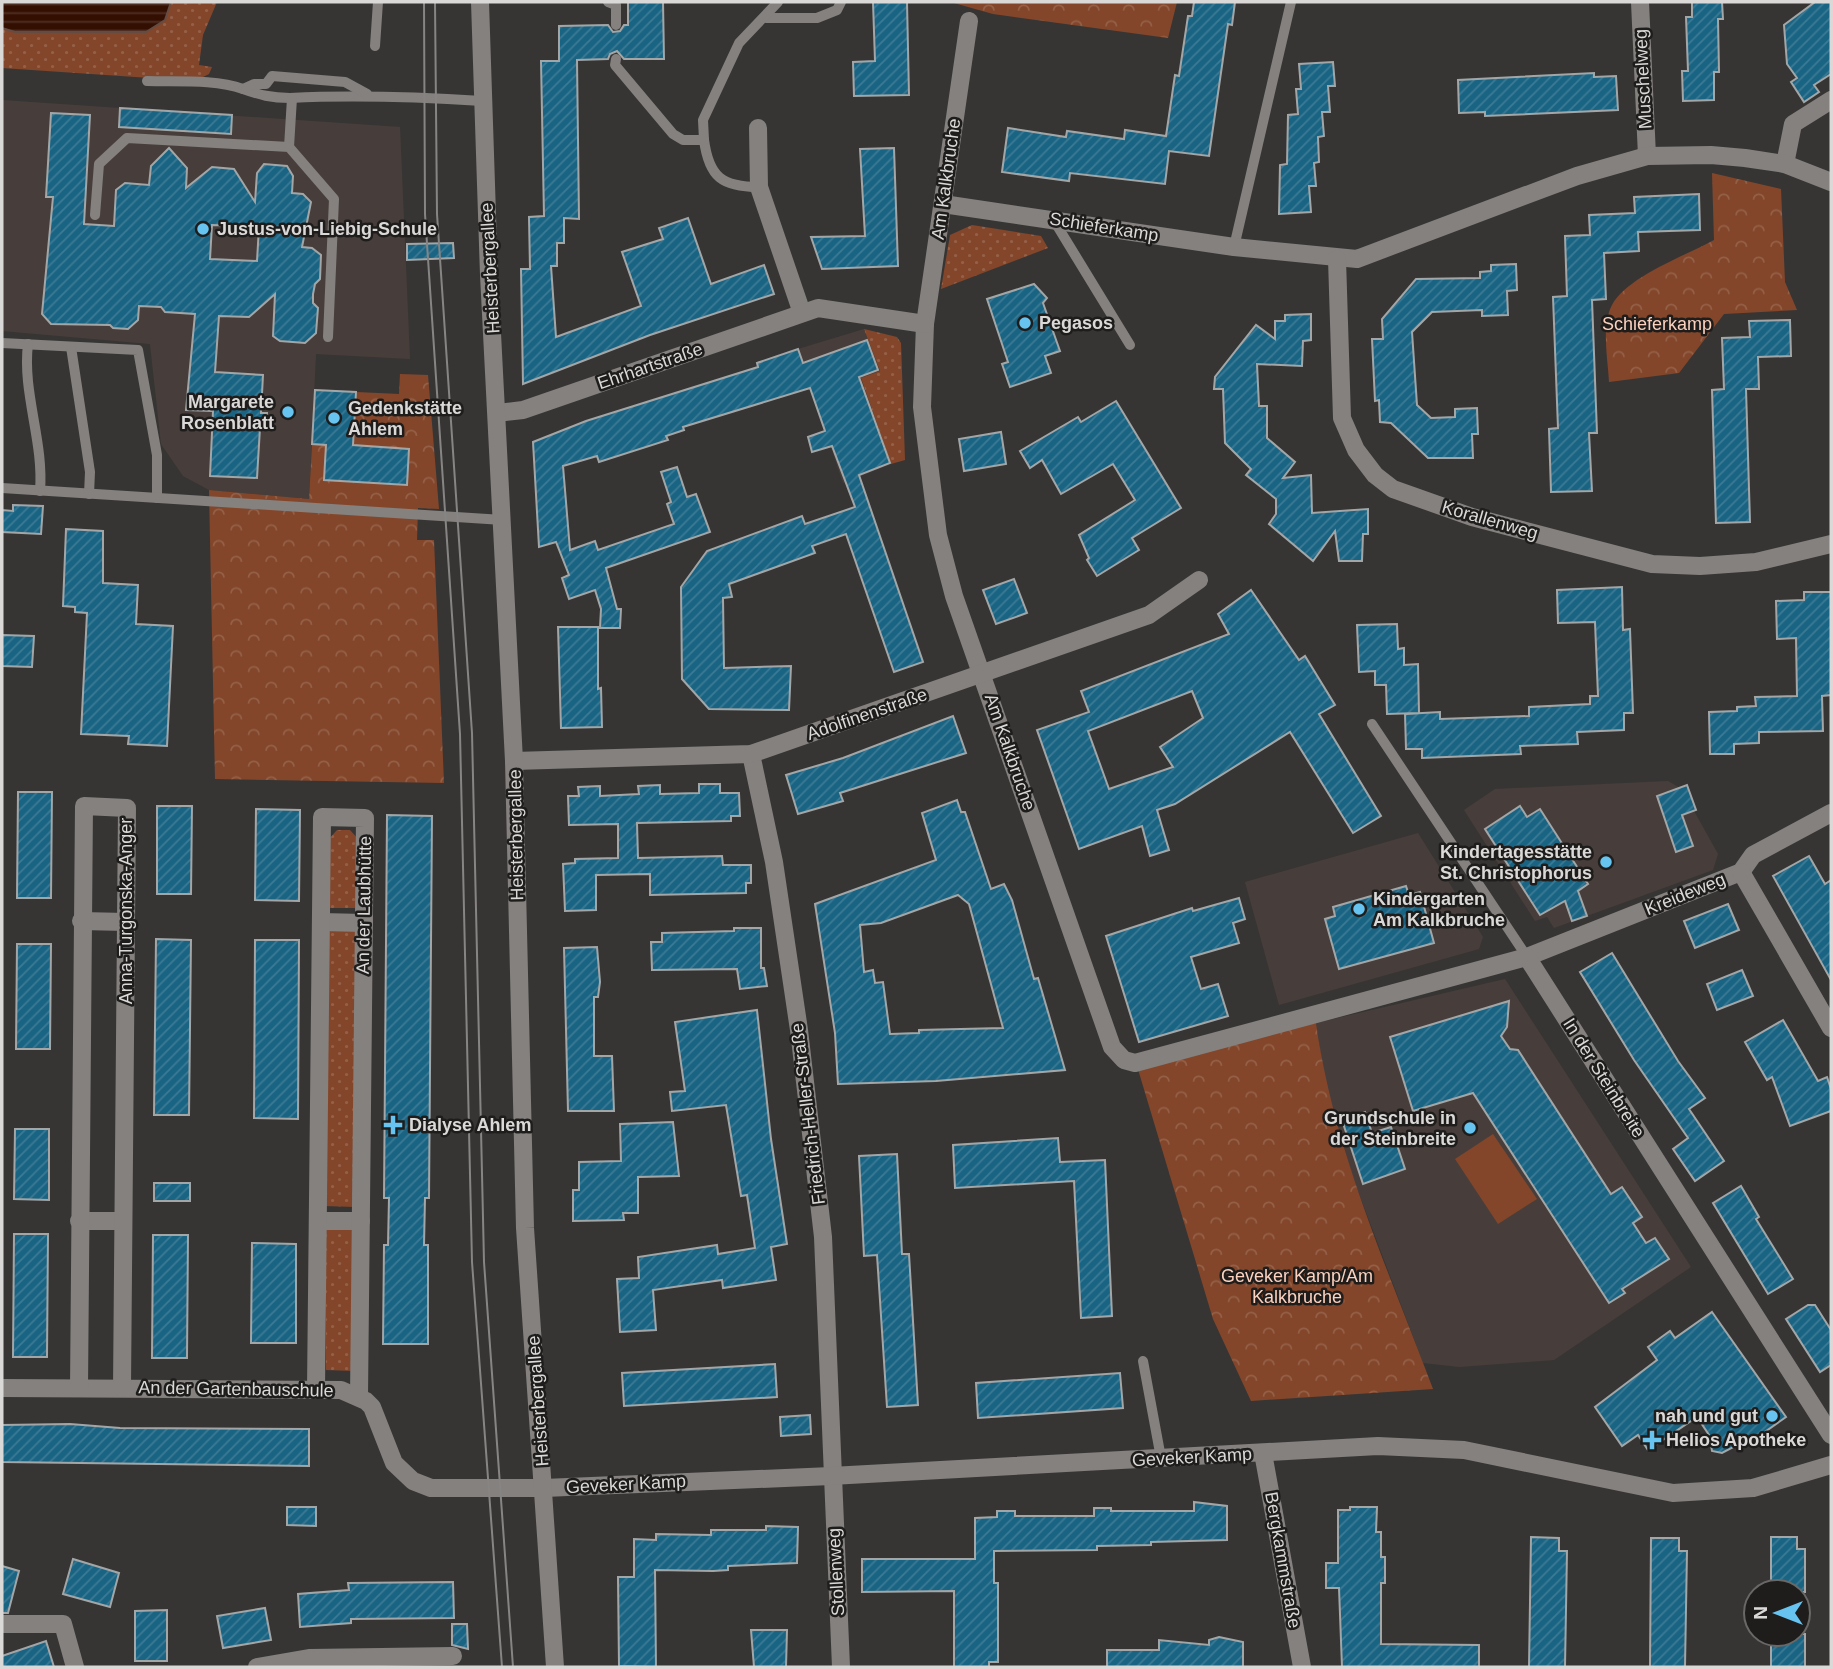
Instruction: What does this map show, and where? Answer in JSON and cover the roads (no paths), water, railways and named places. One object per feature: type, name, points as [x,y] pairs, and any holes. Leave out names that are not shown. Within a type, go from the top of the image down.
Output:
[{"type":"street","name":"Heisterbergallee","points":[[480,2],[482,101],[514,761],[525,1228],[555,1667]]},
{"type":"street","name":"Muschelweg","points":[[1640,2],[1647,156]]},
{"type":"street","name":"Am Kalkbruche","points":[[969,21],[925,324],[922,407],[938,535],[954,596],[1112,1046],[1124,1060],[1135,1063],[1527,957]]},
{"type":"street","points":[[1784,164],[1793,124],[1831,100]]},
{"type":"street","points":[[758,128],[759,187],[802,313]]},
{"type":"street","name":"Schieferkamp","points":[[943,204],[1234,247],[1357,259],[1404,244],[1577,176],[1647,156],[1711,155],[1784,164],[1831,182]]},
{"type":"street","name":"Korallenweg","points":[[1337,259],[1342,418],[1356,450],[1375,475],[1394,489],[1472,517],[1652,564],[1700,566],[1756,562],[1831,544]]},
{"type":"street","name":"Ehrhartstraße","points":[[497,413],[523,410],[818,308],[841,309],[925,324]]},
{"type":"street","name":"Adolfinenstraße","points":[[514,761],[751,754],[1149,615],[1199,580]]},
{"type":"street","name":"Friedrich-Heller-Straße","points":[[751,754],[774,862],[810,1119],[823,1237],[831,1476]]},
{"type":"street","name":"Anna-Turgonska-Anger","points":[[79,1388],[83,806],[127,808],[122,1388]]},
{"type":"street","name":"Kreideweg","points":[[1527,957],[1741,872],[1753,855],[1831,813]]},
{"type":"street","name":"An der Laubhütte","points":[[316,1389],[322,817],[365,818],[359,1397]]},
{"type":"street","points":[[1741,872],[1831,1028]]},
{"type":"street","points":[[81,921],[126,922]]},
{"type":"street","points":[[321,922],[364,923]]},
{"type":"street","name":"In der Steinbreite","points":[[1527,957],[1831,1435]]},
{"type":"street","points":[[79,1221],[123,1221]]},
{"type":"street","points":[[318,1221],[362,1221]]},
{"type":"street","name":"An der Gartenbauschule","points":[[2,1388],[341,1390],[359,1397],[375,1411],[394,1462],[413,1481],[431,1488],[544,1488]]},
{"type":"street","name":"Geveker Kamp","points":[[544,1488],[831,1476],[1378,1446],[1427,1446],[1506,1458],[1674,1493],[1753,1488],[1831,1465]]},
{"type":"street","name":"Bergkammstraße","points":[[1263,1453],[1301,1667]]},
{"type":"street","name":"Stollenweg","points":[[831,1476],[841,1667]]},
{"type":"street","points":[[2,1624],[63,1624],[75,1667]]},
{"type":"street","points":[[257,1667],[309,1658],[453,1656]]},
{"type":"lane","points":[[375,46],[378,2]]},
{"type":"lane","points":[[608,2],[616,5],[616,25]]},
{"type":"lane","points":[[759,187],[735,187],[718,177],[707,159],[703,120],[739,43],[766,18],[778,2]]},
{"type":"lane","points":[[766,18],[817,18],[837,10],[841,2]]},
{"type":"lane","points":[[1234,247],[1291,2]]},
{"type":"lane","points":[[616,59],[615,65],[673,134],[683,141],[704,140]]},
{"type":"lane","points":[[243,89],[254,84],[267,84],[272,76],[345,82],[367,94]]},
{"type":"lane","points":[[147,81],[243,89],[253,95],[292,98],[301,94],[344,97],[367,94],[482,101]]},
{"type":"lane","points":[[292,98],[289,147],[334,199],[328,337]]},
{"type":"lane","points":[[95,215],[99,164],[127,138],[289,147]]},
{"type":"lane","points":[[1052,218],[1129,345]]},
{"type":"lane","points":[[2,343],[138,350],[157,455],[157,498]]},
{"type":"lane","points":[[28,344],[26,366],[42,462],[40,491]]},
{"type":"lane","points":[[71,347],[90,472],[89,494]]},
{"type":"lane","points":[[2,488],[503,520]]},
{"type":"lane","name":"In der Steinbreite","points":[[1372,724],[1527,957]]},
{"type":"lane","points":[[1143,1362],[1161,1458]]},
{"type":"tram line","points":[[424,2],[425,214],[460,734],[472,1262],[502,1667]]},
{"type":"tram line","points":[[435,2],[437,214],[472,733],[484,1262],[513,1667]]},
{"type":"place","name":"Justus-von-Liebig-Schule","points":[[203,229]]},
{"type":"place","name":"Pegasos","points":[[1025,323]]},
{"type":"place","name":"Margarete Rosenblatt","points":[[288,412]]},
{"type":"place","name":"Gedenkstätte Ahlem","points":[[334,418]]},
{"type":"place","name":"Kindertagesstätte St. Christophorus","points":[[1606,862]]},
{"type":"place","name":"Kindergarten Am Kalkbruche","points":[[1359,909]]},
{"type":"place","name":"Dialyse Ahlem","points":[[393,1125]]},
{"type":"place","name":"Grundschule in der Steinbreite","points":[[1470,1128]]},
{"type":"place","name":"nah und gut","points":[[1772,1416]]},
{"type":"place","name":"Helios Apotheke","points":[[1652,1440]]},
{"type":"park label","name":"Geveker Kamp/Am Kalkbruche","points":[[1297,1286]]}]
